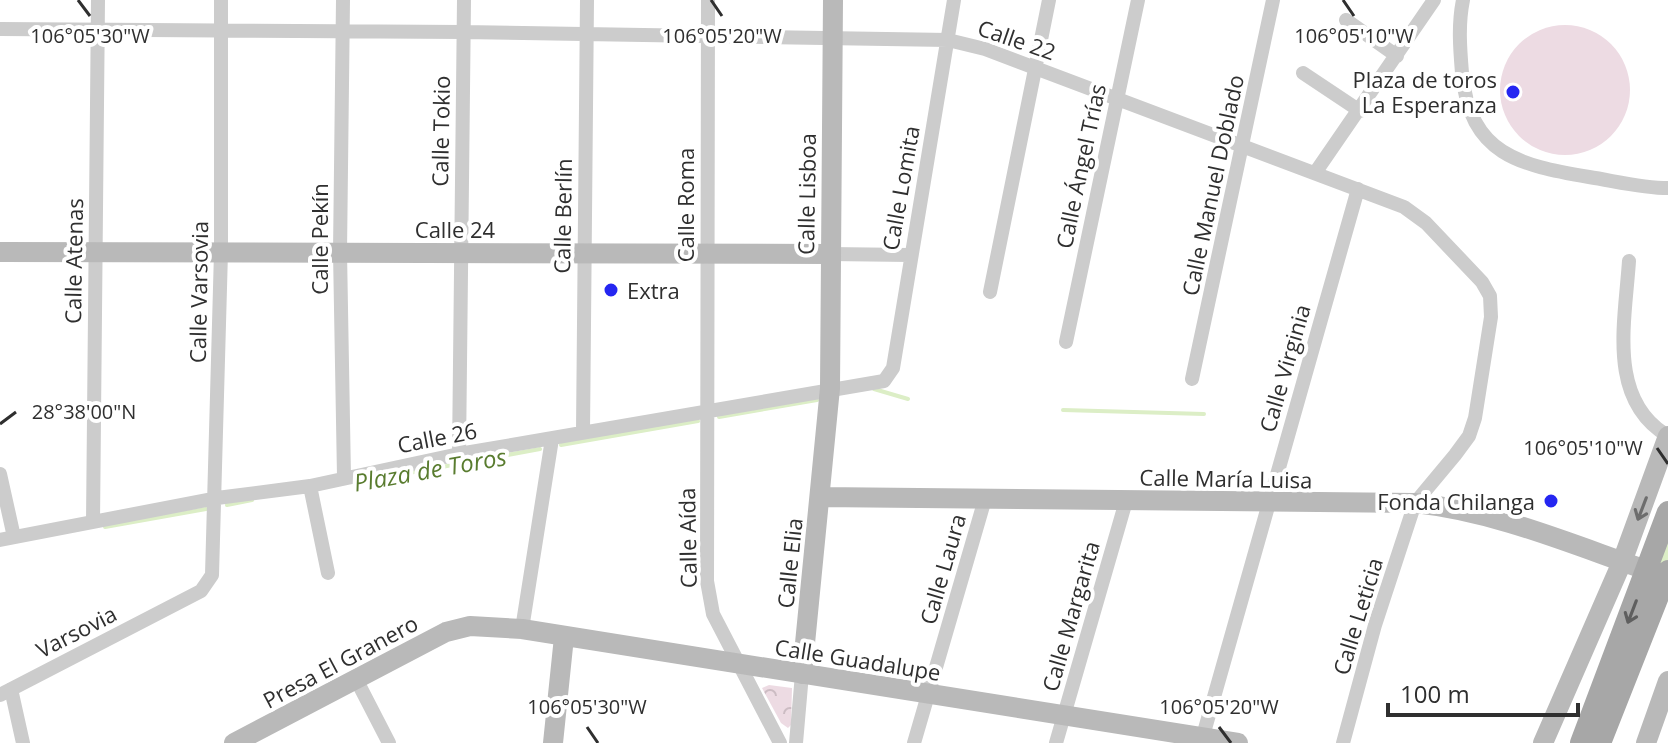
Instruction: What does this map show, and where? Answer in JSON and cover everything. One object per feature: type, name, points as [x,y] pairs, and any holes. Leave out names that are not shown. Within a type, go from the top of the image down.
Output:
[{"type":"main road","points":[[1581,743],[1668,512]]},
{"type":"main road","points":[[1600,743],[1668,571]]},
{"type":"street","name":"Calle Atenas","points":[[93,522],[98,0]]},
{"type":"street","name":"Calle Varsovia","points":[[208,583],[217,498],[221,0]]},
{"type":"street","name":"Calle Pekín","points":[[343,0],[340,252],[344,477]]},
{"type":"street","name":"Calle Tokio","points":[[459,454],[464,0]]},
{"type":"street","name":"Calle Berlín","points":[[583,432],[587,0]]},
{"type":"street","name":"Calle Roma","points":[[708,0],[709,411]]},
{"type":"street","name":"Calle Lisboa","points":[[830,388],[833,0]]},
{"type":"street","name":"Calle Lomita","points":[[884,381],[893,368],[954,0]]},
{"type":"street","points":[[990,292],[1038,69],[1049,0]]},
{"type":"street","name":"Calle Ángel Trías","points":[[1066,342],[1138,0]]},
{"type":"street","name":"Calle Manuel Doblado","points":[[1192,379],[1273,0]]},
{"type":"street","points":[[1315,173],[1434,0]]},
{"type":"street","points":[[1463,0],[1460,52],[1464,98],[1473,123],[1485,139],[1511,158],[1535,167],[1668,188]]},
{"type":"street","points":[[1346,20],[1397,56]]},
{"type":"street","name":"Calle 22","points":[[0,29],[948,40],[1038,69],[1404,207],[1426,223],[1482,282],[1490,296],[1491,317],[1475,418],[1469,436],[1415,503]]},
{"type":"street","points":[[1303,73],[1360,111]]},
{"type":"street","name":"Calle Virginia","points":[[1202,740],[1358,189]]},
{"type":"street","name":"Calle 24","points":[[0,252],[95,249],[910,255]]},
{"type":"street","points":[[1543,743],[1622,562],[1668,436],[1649,425],[1634,404],[1627,381],[1624,343],[1629,261]]},
{"type":"street","name":"Calle 26","points":[[7,538],[217,498],[310,486],[459,454],[884,381]]},
{"type":"street","name":"Calle Elia","points":[[796,743],[830,388]]},
{"type":"street","name":"Calle Aída","points":[[709,411],[707,581],[713,614],[780,743]]},
{"type":"street","points":[[522,629],[552,439]]},
{"type":"street","points":[[0,474],[7,538]]},
{"type":"street","points":[[310,486],[328,573]]},
{"type":"street","name":"Calle María Luisa","points":[[820,497],[1269,504],[1415,503],[1454,507],[1488,516],[1668,578]]},
{"type":"street","name":"Calle Laura","points":[[914,743],[985,499]]},
{"type":"street","name":"Calle Margarita","points":[[1056,743],[1126,501]]},
{"type":"street","name":"Calle Leticia","points":[[1343,743],[1375,625],[1415,503]]},
{"type":"street","name":"Varsovia","points":[[23,743],[6,692],[201,591],[208,583]]},
{"type":"street","name":"Calle Guadalupe","points":[[470,626],[522,629],[1202,740],[1238,743]]},
{"type":"street","name":"Presa El Granero","points":[[234,743],[446,632],[470,626]]},
{"type":"street","points":[[553,743],[564,637]]},
{"type":"street","points":[[356,679],[389,743]]},
{"type":"street","points":[[1646,743],[1668,681]]},
{"type":"green space","name":"Plaza de toros La Esperanza","points":[[1565,25],[1590,30],[1611,44],[1625,65],[1630,90],[1625,115],[1611,136],[1590,150],[1565,155],[1540,150],[1519,136],[1505,115],[1500,90],[1505,65],[1519,44],[1540,30]]},
{"type":"green space","points":[[769,685],[792,688],[791,725],[788,728],[781,723],[762,688]]},
{"type":"waterway","name":"Plaza de Toros","points":[[874,389],[908,399]]},
{"type":"waterway","name":"Plaza de Toros","points":[[719,417],[817,400]]},
{"type":"waterway","name":"Plaza de Toros","points":[[1063,410],[1204,414]]},
{"type":"waterway","name":"Plaza de Toros","points":[[561,445],[698,421]]},
{"type":"waterway","name":"Plaza de Toros","points":[[387,477],[540,449]]},
{"type":"waterway","name":"Plaza de Toros","points":[[227,505],[252,500]]},
{"type":"waterway","name":"Plaza de Toros","points":[[105,527],[206,509]]},
{"type":"waterway","points":[[1655,586],[1668,553]]},
{"type":"place","name":"Plaza de toros La Esperanza","points":[[1513,92]]},
{"type":"place","name":"Extra","points":[[611,290]]},
{"type":"place","name":"Fonda Chilanga","points":[[1551,501]]}]
